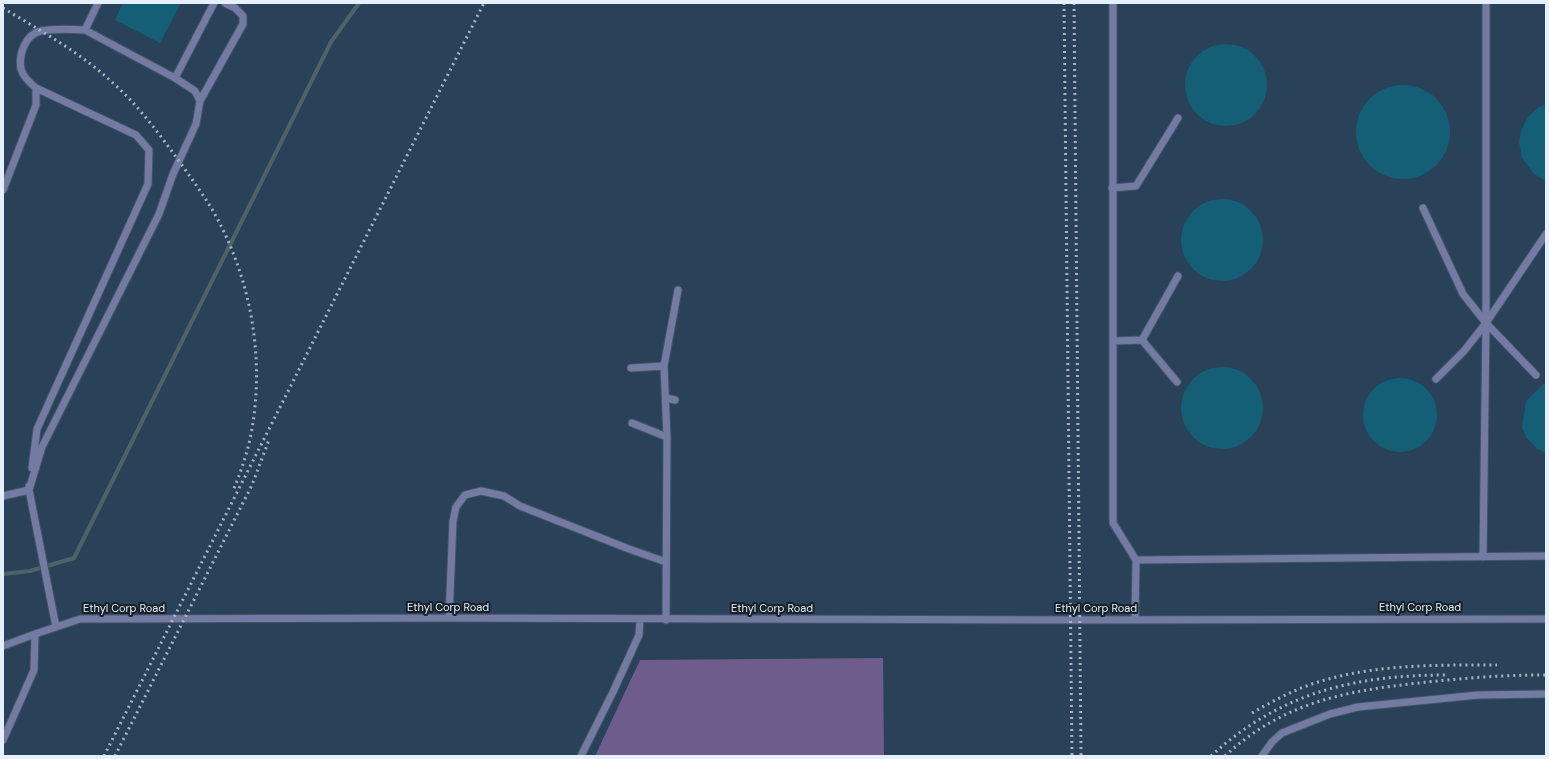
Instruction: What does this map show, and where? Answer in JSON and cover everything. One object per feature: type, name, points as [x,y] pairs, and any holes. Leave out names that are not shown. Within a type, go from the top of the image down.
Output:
[{"type":"lane","points":[[85,30],[98,3]]},
{"type":"lane","points":[[175,78],[214,3]]},
{"type":"lane","points":[[29,490],[42,447],[159,214],[173,174],[196,124],[200,101],[242,24],[242,16],[235,8],[225,3]]},
{"type":"lane","points":[[1113,3],[1113,523],[1136,560],[1135,620]]},
{"type":"lane","points":[[1483,557],[1486,323],[1486,3]]},
{"type":"lane","points":[[56,627],[29,490],[37,429],[148,184],[149,150],[136,135],[36,88],[27,81],[21,69],[21,57],[25,43],[32,35],[40,31],[70,29],[85,30],[175,78],[195,91],[200,101]]},
{"type":"lane","points":[[3,190],[36,105],[36,88]]},
{"type":"lane","points":[[1112,188],[1136,186],[1178,118]]},
{"type":"lane","points":[[1423,208],[1463,294],[1486,323],[1536,375]]},
{"type":"lane","points":[[1436,379],[1464,351],[1486,323],[1546,234]]},
{"type":"lane","points":[[1142,340],[1178,276]]},
{"type":"lane","points":[[666,620],[667,437],[664,366],[678,290]]},
{"type":"lane","points":[[1113,341],[1142,340]]},
{"type":"lane","points":[[1142,340],[1177,382]]},
{"type":"lane","points":[[631,368],[664,366]]},
{"type":"lane","points":[[666,398],[675,400]]},
{"type":"lane","points":[[632,423],[667,437]]},
{"type":"lane","points":[[3,496],[29,490]]},
{"type":"lane","points":[[449,618],[453,521],[456,507],[465,496],[481,491],[504,496],[520,506],[666,562]]},
{"type":"lane","points":[[1136,560],[1546,556]]},
{"type":"lane","name":"Ethyl Corp Road","points":[[3,646],[80,619],[1546,619]]},
{"type":"lane","points":[[581,756],[639,635],[640,620]]},
{"type":"lane","points":[[3,740],[34,670],[35,634]]},
{"type":"lane","points":[[1262,756],[1272,742],[1282,733],[1330,714],[1358,707],[1478,695],[1546,694]]},
{"type":"shaded area","points":[[3,3],[1546,3],[1546,756],[3,756]]},
{"type":"shaded area","points":[[883,658],[884,756],[595,756],[640,660]]},
{"type":"building","points":[[123,3],[181,3],[160,43],[115,20]]},
{"type":"building","points":[[1226,44],[1242,47],[1255,56],[1264,69],[1267,85],[1264,101],[1255,114],[1242,123],[1226,126],[1210,123],[1197,114],[1188,101],[1185,85],[1188,69],[1197,56],[1210,47]]},
{"type":"building","points":[[1394,85],[1412,85],[1421,88],[1437,98],[1447,114],[1450,123],[1450,141],[1447,150],[1437,166],[1421,176],[1412,179],[1394,179],[1385,176],[1369,166],[1359,150],[1356,141],[1356,123],[1359,114],[1369,98],[1385,88]]},
{"type":"building","points":[[1546,105],[1546,181],[1534,174],[1522,158],[1519,142],[1521,131],[1527,118],[1539,107]]},
{"type":"building","points":[[1222,199],[1238,202],[1251,211],[1260,224],[1263,240],[1260,256],[1251,269],[1238,278],[1222,281],[1206,278],[1193,269],[1184,256],[1181,240],[1184,224],[1193,211],[1206,202]]},
{"type":"building","points":[[1222,367],[1238,370],[1251,379],[1260,392],[1263,408],[1260,424],[1251,437],[1238,446],[1222,449],[1206,446],[1193,437],[1184,424],[1181,408],[1184,392],[1193,379],[1206,370]]},
{"type":"building","points":[[1400,378],[1414,381],[1426,389],[1434,401],[1437,415],[1434,429],[1426,441],[1414,449],[1400,452],[1386,449],[1374,441],[1366,429],[1363,415],[1366,401],[1374,389],[1386,381]]},
{"type":"building","points":[[1544,384],[1546,384],[1546,453],[1537,449],[1526,437],[1522,427],[1526,401]]},
{"type":"waterway","points":[[3,574],[30,571],[74,558],[331,42],[359,3]]},
{"type":"railway","points":[[104,756],[484,3]]},
{"type":"railway","points":[[1064,3],[1072,756]]},
{"type":"railway","points":[[1074,3],[1081,756]]},
{"type":"railway","points":[[3,8],[88,62],[101,72],[131,101],[148,120],[197,186],[213,211],[226,237],[246,293],[256,351],[255,410],[247,452],[233,491]]},
{"type":"railway","points":[[115,756],[252,485],[269,440]]},
{"type":"railway","points":[[1252,713],[1301,688],[1340,676],[1407,667],[1497,665]]},
{"type":"railway","points":[[1211,756],[1237,734],[1264,716],[1292,702],[1321,692],[1351,684],[1382,679],[1448,675]]},
{"type":"railway","points":[[1225,756],[1247,738],[1269,723],[1315,703],[1340,696],[1365,690],[1435,681],[1498,676],[1546,675]]}]
